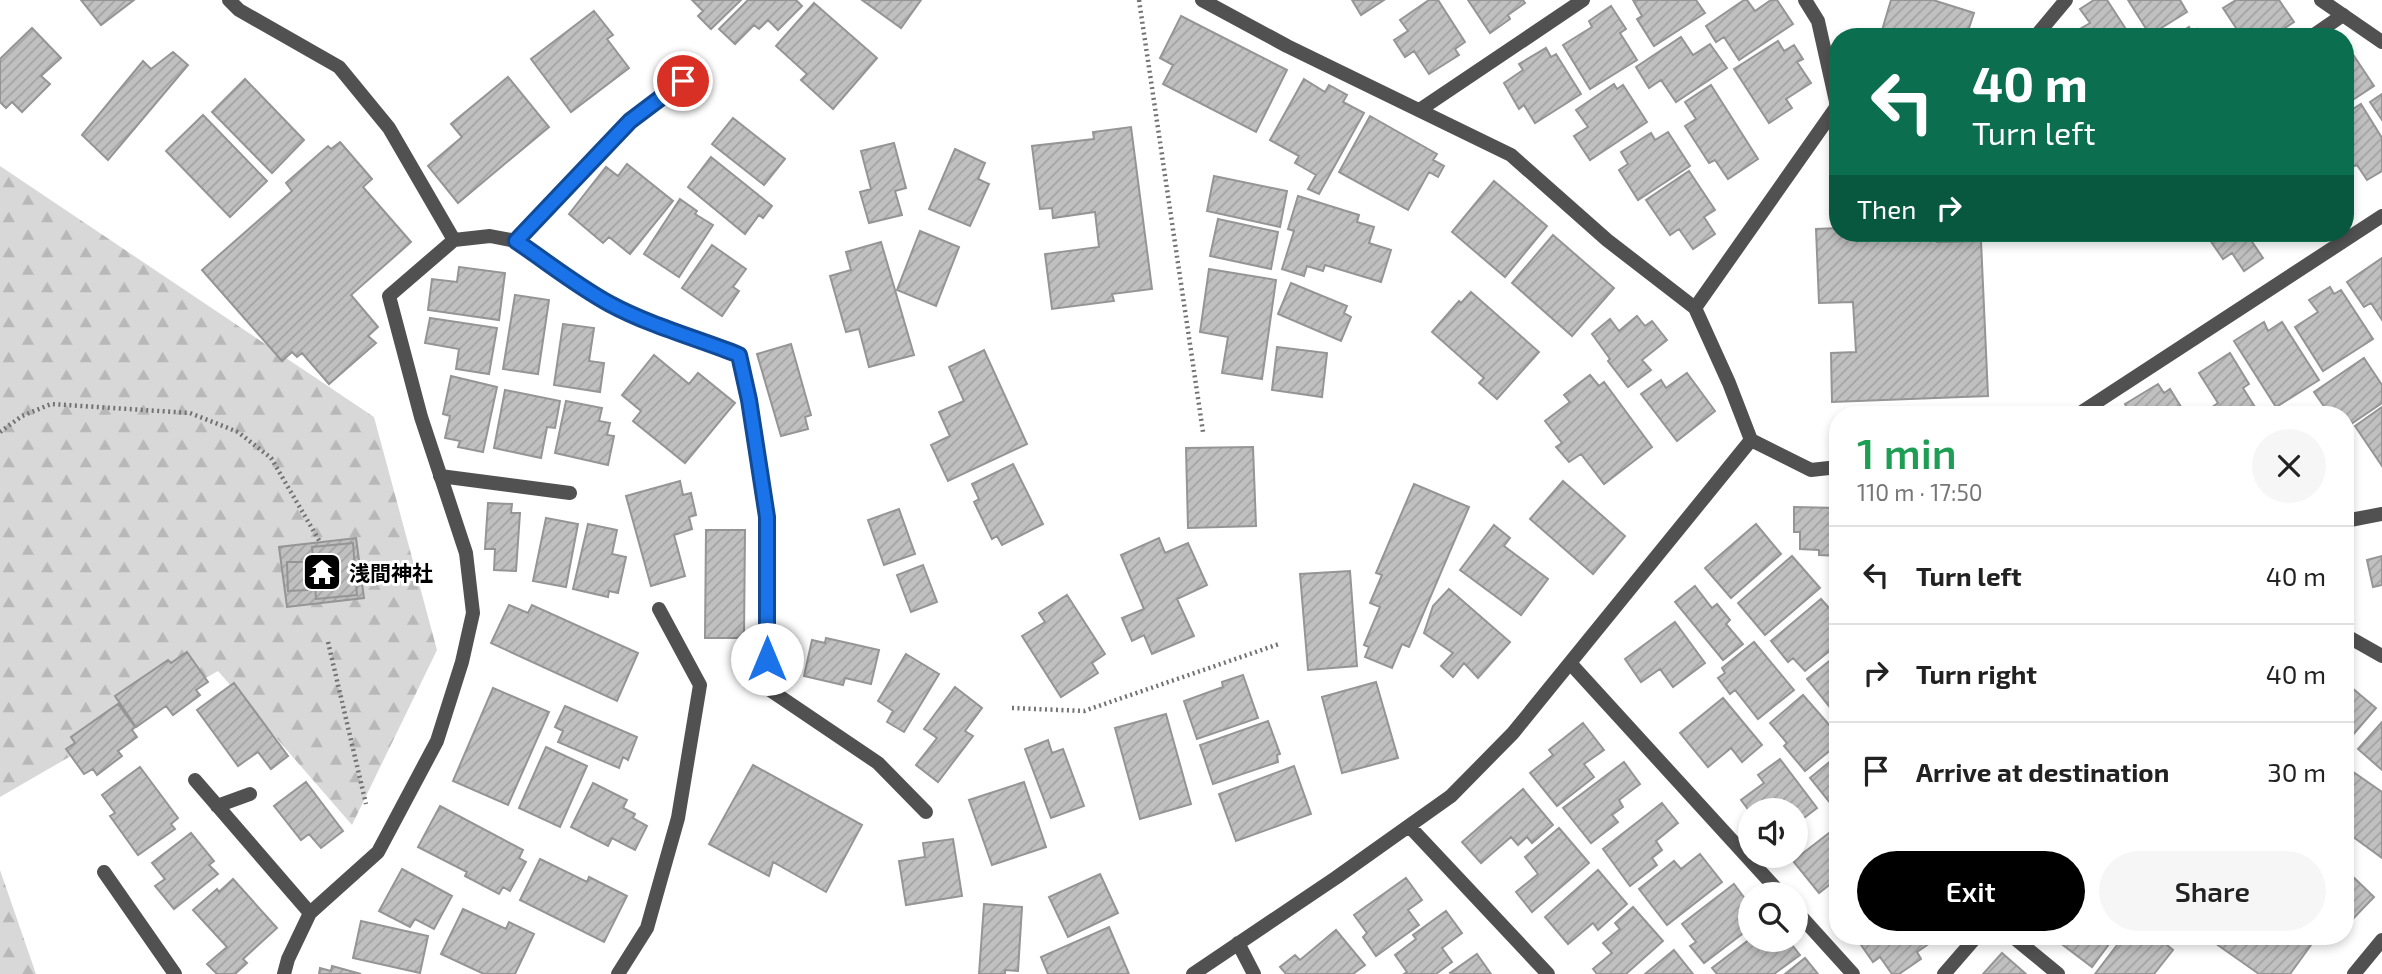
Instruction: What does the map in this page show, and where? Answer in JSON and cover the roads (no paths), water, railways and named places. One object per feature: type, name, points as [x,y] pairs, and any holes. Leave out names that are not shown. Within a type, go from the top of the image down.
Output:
[{"type":"street","points":[[229,0],[239,10],[339,67],[389,128],[454,240]]},
{"type":"street","points":[[1202,0],[1287,46],[1511,155],[1607,240],[1695,308],[1751,440],[1811,470],[1829,468]]},
{"type":"street","points":[[1421,109],[1583,0]]},
{"type":"street","points":[[1805,0],[1818,21],[1829,68]]},
{"type":"street","points":[[2043,28],[2066,0]]},
{"type":"street","points":[[2321,0],[2382,42]]},
{"type":"street","points":[[2324,28],[2343,15]]},
{"type":"street","points":[[516,241],[630,121],[683,81]]},
{"type":"street","points":[[1695,308],[1829,119]]},
{"type":"street","points":[[2354,234],[2382,216]]},
{"type":"street","points":[[284,974],[288,959],[310,914],[378,852],[437,741],[462,662],[473,613],[466,553],[421,417],[389,296],[454,240],[490,236],[516,241],[608,303],[657,327],[739,355],[749,400],[767,517],[767,688],[878,763],[926,812]]},
{"type":"street","points":[[2091,406],[2342,242]]},
{"type":"street","points":[[1193,974],[1409,826],[1460,787],[1513,733],[1751,440]]},
{"type":"street","points":[[440,476],[570,493]]},
{"type":"street","points":[[2354,519],[2382,514]]},
{"type":"street","points":[[618,974],[647,928],[678,818],[700,685],[659,608]]},
{"type":"street","points":[[2354,640],[2382,656]]},
{"type":"street","points":[[1570,663],[1770,882]]},
{"type":"street","points":[[195,780],[310,914]]},
{"type":"street","points":[[217,806],[250,794]]},
{"type":"street","points":[[1409,826],[1548,974]]},
{"type":"street","points":[[104,872],[175,974]]},
{"type":"street","points":[[1808,924],[1853,974]]},
{"type":"street","points":[[2354,974],[2382,940]]},
{"type":"street","points":[[1238,943],[1254,974]]},
{"type":"street","points":[[1944,974],[1969,945]]},
{"type":"street","points":[[2023,945],[2058,974]]},
{"type":"place","name":"浅間神社","points":[[322,572]]}]
